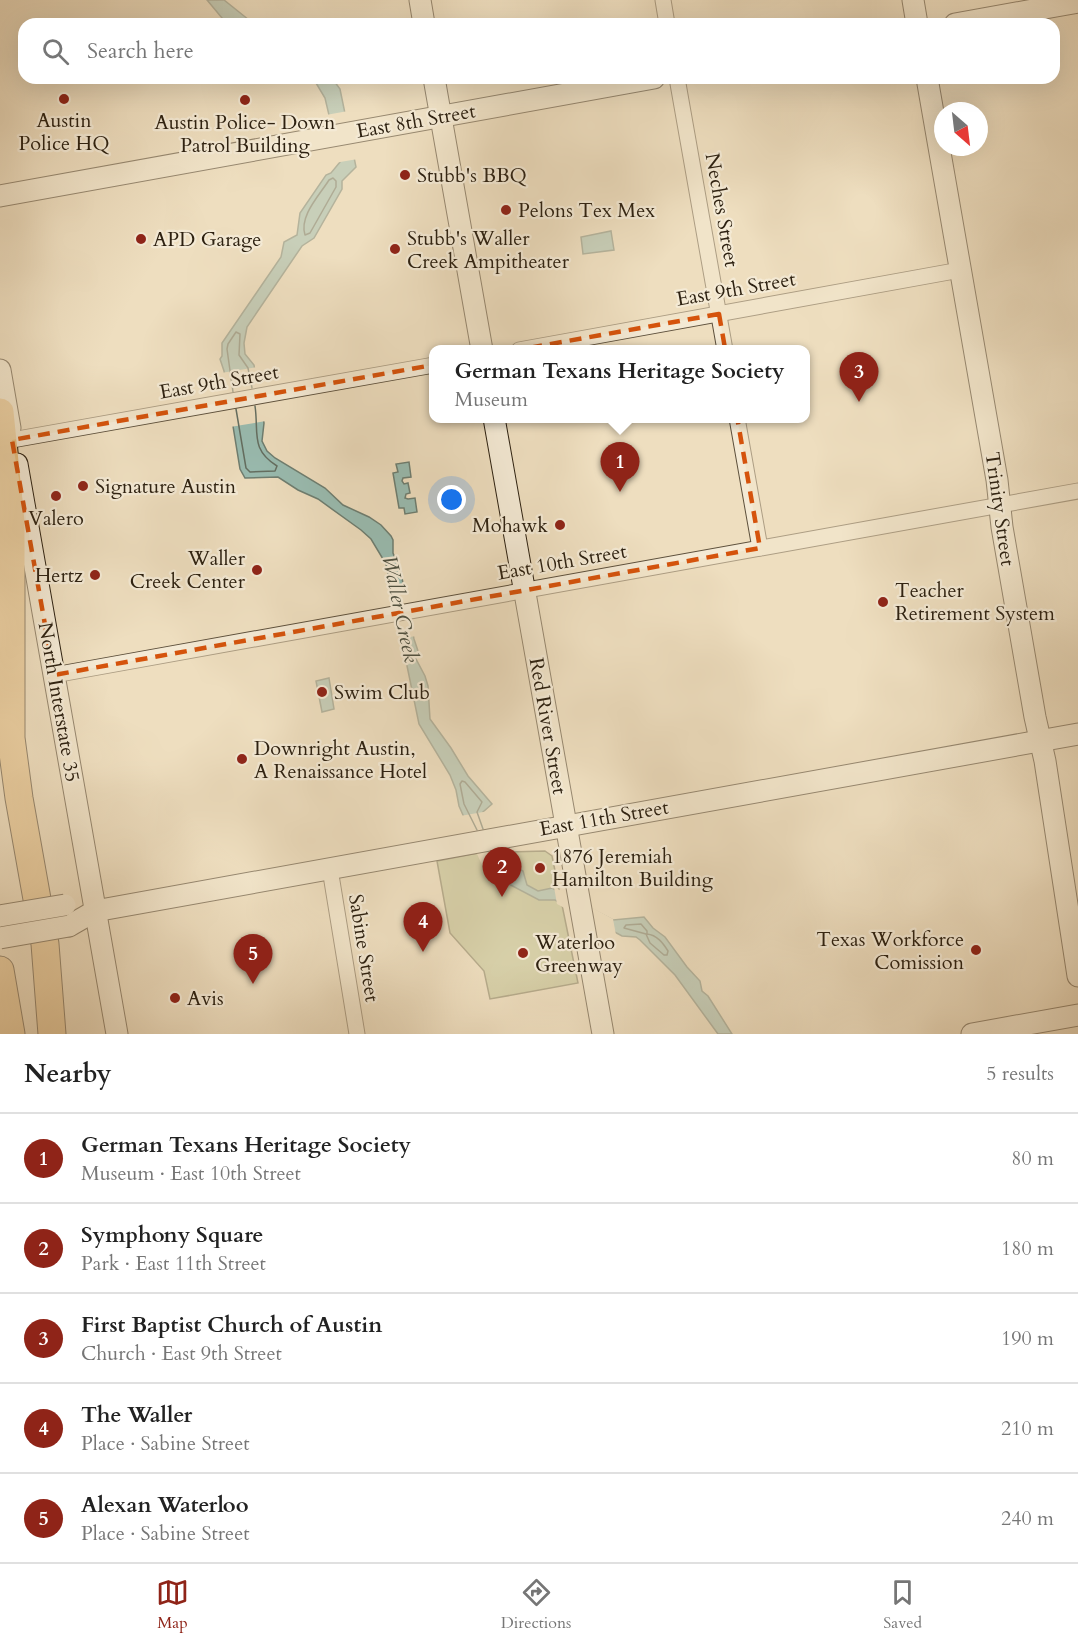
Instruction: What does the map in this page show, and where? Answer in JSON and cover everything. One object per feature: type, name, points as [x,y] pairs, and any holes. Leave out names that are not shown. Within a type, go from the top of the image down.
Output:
[{"type":"highway","points":[[0,412],[11,522],[11,738],[19,798],[45,944],[52,1034]]},
{"type":"highway","points":[[0,792],[46,1034]]},
{"type":"highway","points":[[0,970],[9,1034]]},
{"type":"highway","points":[[0,1010],[9,1034]]},
{"type":"main road","points":[[420,0],[423,18]]},
{"type":"main road","points":[[913,0],[916,18]]},
{"type":"main road","points":[[989,18],[1078,2]]},
{"type":"main road","points":[[435,84],[481,345]]},
{"type":"main road","name":"East 8th Street","points":[[0,196],[620,84]]},
{"type":"main road","name":"Trinity Street","points":[[928,84],[995,468],[1002,527],[1040,740],[1078,976]]},
{"type":"main road","name":"North Interstate 35","points":[[0,370],[117,1034]]},
{"type":"main road","name":"Red River Street","points":[[495,423],[603,1034]]},
{"type":"main road","name":"East 11th Street","points":[[0,938],[69,926],[95,911],[1078,734]]},
{"type":"main road","name":"East 11th Street","points":[[0,916],[65,904],[95,911]]},
{"type":"main road","points":[[972,1034],[1078,1015]]},
{"type":"street","points":[[663,0],[667,18]]},
{"type":"street","name":"Neches Street","points":[[678,84],[724,345]]},
{"type":"street","name":"East 9th Street","points":[[547,345],[960,270]]},
{"type":"street","name":"East 9th Street","points":[[12,440],[429,366]]},
{"type":"street","points":[[738,423],[760,548]]},
{"type":"street","name":"East 10th Street","points":[[54,675],[1078,491]]},
{"type":"street","name":"Sabine Street","points":[[330,868],[357,1034]]},
{"type":"highlighted area","points":[[719,314],[760,548],[54,675],[12,440]]},
{"type":"green space","points":[[545,851],[552,856],[578,983],[490,999],[484,971],[450,933],[437,861],[478,853]]},
{"type":"water","points":[[207,0],[224,0],[246,18],[222,18]]},
{"type":"water","name":"Waller Creek","points":[[317,84],[336,84],[340,89],[356,167],[342,181],[342,189],[314,238],[302,246],[247,327],[244,343],[245,354],[254,365],[264,423],[262,441],[267,451],[275,458],[325,488],[343,505],[381,525],[391,536],[393,553],[401,573],[418,651],[415,657],[428,686],[430,719],[468,776],[492,804],[483,812],[492,835],[510,865],[523,871],[527,885],[538,891],[552,888],[613,920],[644,917],[665,937],[700,981],[702,991],[708,996],[732,1034],[718,1034],[675,975],[636,937],[622,936],[555,900],[539,900],[505,882],[504,878],[487,869],[459,806],[450,775],[419,724],[386,564],[371,539],[318,499],[278,477],[245,478],[240,469],[220,359],[222,343],[281,257],[284,242],[297,235],[300,213],[326,175],[331,173],[340,162],[325,98]]},
{"type":"water","points":[[611,231],[614,250],[583,254],[581,237]]},
{"type":"water","points":[[409,462],[411,477],[403,478],[402,481],[404,484],[408,483],[410,493],[406,494],[405,498],[415,498],[417,512],[405,514],[404,508],[399,508],[393,473],[398,472],[396,464]]},
{"type":"water","points":[[329,678],[334,709],[322,712],[316,681]]},
{"type":"pier","points":[[348,111],[358,159],[334,163],[336,161],[326,115]]},
{"type":"pier","points":[[257,367],[266,421],[230,427],[221,373]]},
{"type":"pier","points":[[405,584],[416,636],[399,639],[387,587]]},
{"type":"pier","points":[[489,811],[487,813],[495,833],[509,859],[482,865],[460,816]]},
{"type":"pier","points":[[554,887],[613,919],[616,935],[557,904]]},
{"type":"place","name":"Austin Police HQ","points":[[64,99]]},
{"type":"place","name":"Austin Police- Down Patrol Building","points":[[245,100]]},
{"type":"place","name":"Stubb's BBQ","points":[[405,175]]},
{"type":"place","name":"Pelons Tex Mex","points":[[506,210]]},
{"type":"place","name":"APD Garage","points":[[141,239]]},
{"type":"place","name":"Stubb's Waller Creek Ampitheater","points":[[395,249]]},
{"type":"place","name":"First Baptist Church of Austin","points":[[859,402]]},
{"type":"place","name":"Signature Austin","points":[[83,486]]},
{"type":"place","name":"German Texans Heritage Society","points":[[620,492]]},
{"type":"place","name":"Valero","points":[[56,496]]},
{"type":"place","name":"Mohawk","points":[[560,525]]},
{"type":"place","name":"Waller Creek Center","points":[[257,570]]},
{"type":"place","name":"Hertz","points":[[95,575]]},
{"type":"place","name":"Teacher Retirement System","points":[[883,602]]},
{"type":"place","name":"Swim Club","points":[[322,692]]},
{"type":"place","name":"Downright Austin, A Renaissance Hotel","points":[[242,759]]},
{"type":"place","name":"1876 Jeremiah Hamilton Building","points":[[540,868]]},
{"type":"place","name":"Symphony Square","points":[[502,897]]},
{"type":"place","name":"Texas Workforce Comission","points":[[976,950]]},
{"type":"place","name":"The Waller","points":[[423,952]]},
{"type":"place","name":"Waterloo Greenway","points":[[523,953]]},
{"type":"place","name":"Alexan Waterloo","points":[[253,984]]},
{"type":"place","name":"Avis","points":[[175,998]]}]
